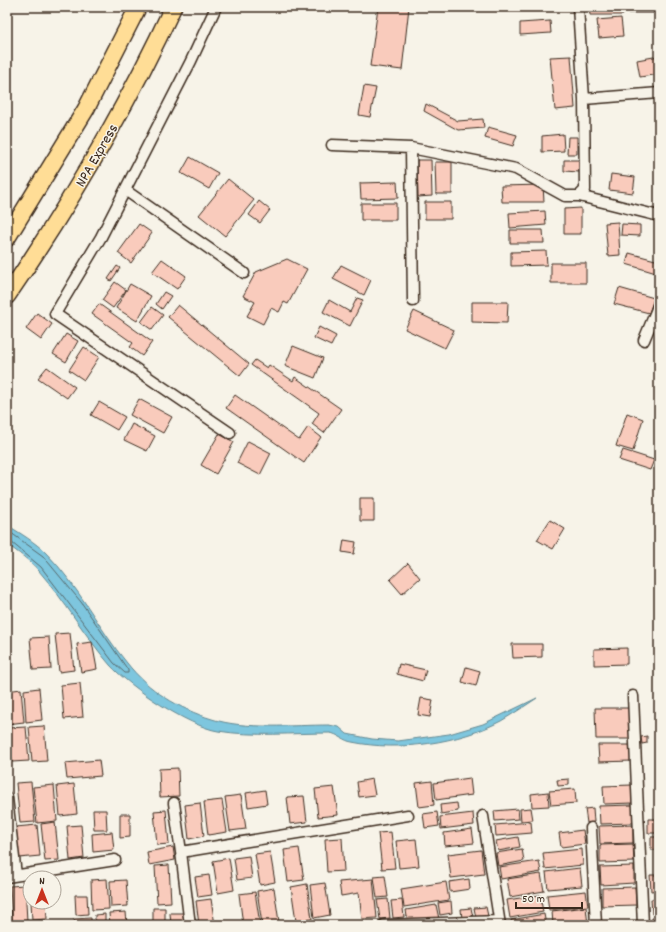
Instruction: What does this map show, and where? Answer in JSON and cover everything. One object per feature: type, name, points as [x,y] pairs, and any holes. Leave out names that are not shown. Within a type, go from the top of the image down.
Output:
[{"type":"main road","points":[[7,238],[86,109],[138,7]]},
{"type":"main road","name":"NPA Express","points":[[7,296],[50,232],[123,108],[173,7]]},
{"type":"street","points":[[216,7],[191,61],[101,237],[55,314],[230,433]]},
{"type":"street","points":[[578,7],[584,100],[585,190],[579,196]]},
{"type":"street","points":[[584,100],[659,93]]},
{"type":"street","points":[[332,145],[412,148],[516,169],[565,196],[579,196],[659,216]]},
{"type":"street","points":[[412,148],[413,301]]},
{"type":"street","points":[[125,190],[244,273]]},
{"type":"street","points":[[644,340],[659,304]]},
{"type":"street","points":[[633,696],[643,925]]},
{"type":"street","points":[[7,798],[12,876],[115,860]]},
{"type":"street","points":[[174,803],[190,925]]},
{"type":"street","points":[[181,852],[408,815]]},
{"type":"street","points":[[384,925],[499,923],[483,816]]},
{"type":"street","points":[[591,828],[596,925]]},
{"type":"water","points":[[7,525],[37,545],[58,566],[117,650],[144,682],[176,704],[212,719],[239,725],[254,726],[329,725],[339,727],[347,734],[372,739],[398,741],[449,734],[483,724],[537,698],[501,721],[484,729],[448,740],[409,746],[370,745],[352,742],[330,733],[245,734],[206,728],[176,714],[145,695],[110,665],[58,594],[36,567],[7,544]]},
{"type":"building","points":[[378,7],[409,7],[402,70],[370,66]]},
{"type":"building","points":[[589,7],[622,7],[623,15],[590,15]]},
{"type":"building","points":[[629,7],[659,7],[659,13],[629,13]]},
{"type":"building","points":[[621,18],[623,36],[599,38],[597,20]]},
{"type":"building","points":[[550,21],[551,33],[520,35],[520,23]]},
{"type":"building","points":[[571,56],[575,108],[555,110],[550,57]]},
{"type":"building","points":[[659,56],[659,74],[640,77],[637,60]]},
{"type":"building","points":[[364,86],[376,88],[370,117],[359,115]]},
{"type":"building","points":[[426,104],[458,121],[483,119],[484,128],[458,130],[424,111]]},
{"type":"building","points":[[488,127],[517,135],[513,146],[485,138]]},
{"type":"building","points":[[563,134],[564,151],[542,152],[542,136]]},
{"type":"building","points":[[568,137],[577,137],[577,154],[567,154]]},
{"type":"building","points":[[190,157],[218,173],[209,189],[181,173]]},
{"type":"building","points":[[417,160],[431,160],[432,196],[418,197]]},
{"type":"building","points":[[564,160],[580,160],[579,172],[564,171]]},
{"type":"building","points":[[435,162],[452,162],[452,194],[436,194]]},
{"type":"building","points":[[611,174],[635,177],[633,193],[609,190]]},
{"type":"building","points":[[228,179],[254,200],[225,236],[199,215]]},
{"type":"building","points":[[397,182],[398,198],[361,199],[360,183]]},
{"type":"building","points":[[543,185],[544,202],[502,202],[501,186]]},
{"type":"building","points":[[259,201],[270,210],[260,223],[249,215]]},
{"type":"building","points":[[425,202],[451,202],[451,219],[425,219]]},
{"type":"building","points":[[361,203],[396,203],[396,220],[361,220]]},
{"type":"building","points":[[581,208],[581,234],[564,234],[564,209]]},
{"type":"building","points":[[545,211],[546,225],[510,228],[509,213]]},
{"type":"building","points":[[618,222],[620,255],[608,256],[605,223]]},
{"type":"building","points":[[139,224],[152,233],[131,263],[118,253]]},
{"type":"building","points":[[622,224],[640,225],[640,236],[621,235]]},
{"type":"building","points":[[510,230],[543,230],[544,243],[510,243]]},
{"type":"building","points":[[546,251],[547,265],[511,266],[511,252]]},
{"type":"building","points":[[629,253],[659,261],[656,273],[626,264]]},
{"type":"building","points":[[162,259],[186,276],[177,289],[152,272]]},
{"type":"building","points":[[287,259],[307,269],[288,304],[284,302],[279,312],[271,308],[263,324],[247,316],[255,302],[243,296],[256,272]]},
{"type":"building","points":[[551,263],[586,263],[586,283],[551,283]]},
{"type":"building","points":[[341,265],[371,280],[364,295],[333,279]]},
{"type":"building","points":[[117,266],[120,268],[111,281],[108,279]]},
{"type":"building","points":[[115,282],[126,290],[113,308],[102,300]]},
{"type":"building","points":[[130,284],[151,296],[137,321],[116,308]]},
{"type":"building","points":[[619,288],[654,298],[649,313],[614,304]]},
{"type":"building","points":[[164,292],[171,296],[162,309],[156,304]]},
{"type":"building","points":[[357,298],[363,300],[350,326],[323,312],[329,300],[350,312]]},
{"type":"building","points":[[472,302],[508,302],[507,323],[472,322]]},
{"type":"building","points":[[99,304],[152,342],[142,356],[130,347],[133,343],[92,314]]},
{"type":"building","points":[[178,305],[249,364],[240,376],[168,317]]},
{"type":"building","points":[[152,307],[163,315],[152,330],[141,322]]},
{"type":"building","points":[[414,311],[454,330],[445,348],[405,329]]},
{"type":"building","points":[[37,313],[52,324],[41,340],[26,329]]},
{"type":"building","points":[[319,327],[336,336],[331,346],[314,338]]},
{"type":"building","points":[[66,334],[78,341],[66,362],[53,354]]},
{"type":"building","points":[[293,346],[323,358],[315,378],[285,366]]},
{"type":"building","points":[[84,347],[99,357],[84,380],[69,370]]},
{"type":"building","points":[[255,360],[267,368],[269,365],[293,381],[295,377],[341,409],[324,433],[312,424],[319,413],[251,365]]},
{"type":"building","points":[[47,367],[75,387],[67,398],[38,378]]},
{"type":"building","points":[[235,395],[299,440],[308,427],[321,437],[304,463],[226,408]]},
{"type":"building","points":[[139,399],[172,417],[163,433],[130,415]]},
{"type":"building","points":[[99,402],[125,417],[117,430],[91,415]]},
{"type":"building","points":[[627,413],[643,419],[633,451],[616,446]]},
{"type":"building","points":[[132,424],[155,436],[147,451],[124,440]]},
{"type":"building","points":[[219,434],[234,442],[216,474],[201,465]]},
{"type":"building","points":[[248,441],[271,453],[260,475],[237,463]]},
{"type":"building","points":[[623,450],[654,460],[650,470],[619,460]]},
{"type":"building","points":[[360,498],[374,498],[374,521],[360,521]]},
{"type":"building","points":[[550,520],[565,529],[553,549],[537,540]]},
{"type":"building","points":[[344,540],[356,542],[354,554],[342,552]]},
{"type":"building","points":[[408,563],[420,578],[402,594],[390,580]]},
{"type":"building","points":[[70,633],[74,670],[59,672],[55,634]]},
{"type":"building","points":[[49,637],[51,669],[33,670],[30,638]]},
{"type":"building","points":[[92,642],[97,669],[81,672],[77,644]]},
{"type":"building","points":[[512,644],[542,644],[542,657],[513,658]]},
{"type":"building","points":[[627,648],[627,664],[594,665],[594,649]]},
{"type":"building","points":[[399,664],[426,670],[423,681],[397,674]]},
{"type":"building","points":[[466,667],[480,671],[476,686],[462,682]]},
{"type":"building","points":[[80,683],[83,717],[64,719],[61,685]]},
{"type":"building","points":[[39,688],[42,720],[26,722],[24,690]]},
{"type":"building","points":[[21,689],[24,722],[7,724],[7,691]]},
{"type":"building","points":[[421,698],[433,700],[430,717],[418,715]]},
{"type":"building","points":[[595,708],[630,708],[630,739],[596,739]]},
{"type":"building","points":[[44,726],[47,761],[32,762],[29,727]]},
{"type":"building","points":[[26,727],[29,761],[12,762],[9,728]]},
{"type":"building","points":[[647,736],[647,743],[642,744],[641,737]]},
{"type":"building","points":[[598,745],[631,745],[631,761],[599,762]]},
{"type":"building","points":[[99,760],[101,776],[67,779],[65,763]]},
{"type":"building","points":[[178,768],[179,796],[160,797],[159,769]]},
{"type":"building","points":[[470,778],[472,795],[436,800],[434,783]]},
{"type":"building","points":[[372,779],[375,795],[359,797],[357,782]]},
{"type":"building","points":[[569,779],[569,785],[558,786],[557,780]]},
{"type":"building","points":[[432,781],[434,805],[419,807],[416,783]]},
{"type":"building","points":[[31,782],[35,822],[20,823],[16,783]]},
{"type":"building","points":[[74,784],[77,814],[60,816],[57,786]]},
{"type":"building","points":[[54,785],[57,821],[37,823],[33,787]]},
{"type":"building","points":[[632,785],[633,803],[604,804],[603,786]]},
{"type":"building","points":[[334,787],[338,815],[318,817],[315,789]]},
{"type":"building","points":[[575,789],[576,803],[551,805],[549,791]]},
{"type":"building","points":[[265,790],[267,804],[248,807],[246,793]]},
{"type":"building","points":[[548,792],[549,806],[532,807],[531,794]]},
{"type":"building","points":[[241,795],[246,829],[230,831],[225,797]]},
{"type":"building","points":[[304,796],[307,822],[290,824],[287,797]]},
{"type":"building","points":[[222,800],[227,832],[208,835],[204,802]]},
{"type":"building","points":[[200,803],[204,836],[189,839],[185,805]]},
{"type":"building","points":[[457,803],[458,811],[441,814],[440,805]]},
{"type":"building","points":[[633,805],[633,823],[600,824],[599,806]]},
{"type":"building","points":[[531,808],[533,820],[521,821],[520,809]]},
{"type":"building","points":[[593,808],[594,822],[587,823],[585,809]]},
{"type":"building","points":[[518,809],[519,819],[495,821],[494,811]]},
{"type":"building","points":[[93,810],[106,810],[107,830],[94,830]]},
{"type":"building","points":[[166,810],[169,844],[157,845],[154,811]]},
{"type":"building","points":[[437,812],[439,826],[425,828],[423,814]]},
{"type":"building","points":[[473,813],[474,825],[441,829],[440,817]]},
{"type":"building","points":[[120,814],[130,814],[130,837],[120,838]]},
{"type":"building","points":[[648,819],[659,819],[659,833],[648,833]]},
{"type":"building","points":[[55,822],[59,860],[45,861],[41,824]]},
{"type":"building","points":[[531,822],[532,833],[496,836],[495,825]]},
{"type":"building","points":[[37,825],[40,856],[19,858],[16,827]]},
{"type":"building","points":[[81,825],[84,858],[70,860],[67,826]]},
{"type":"building","points":[[633,825],[633,843],[600,844],[599,826]]},
{"type":"building","points":[[472,829],[474,843],[445,846],[444,833]]},
{"type":"building","points":[[583,830],[585,844],[561,847],[559,833]]},
{"type":"building","points":[[112,832],[114,850],[93,852],[92,834]]},
{"type":"building","points":[[391,832],[395,868],[382,869],[378,833]]},
{"type":"building","points":[[518,837],[520,847],[498,851],[496,841]]},
{"type":"building","points":[[651,837],[659,837],[659,850],[651,850]]},
{"type":"building","points":[[342,838],[344,871],[327,872],[325,839]]},
{"type":"building","points":[[416,839],[419,866],[399,868],[396,841]]},
{"type":"building","points":[[633,844],[634,862],[600,863],[600,845]]},
{"type":"building","points":[[173,847],[175,860],[149,865],[147,852]]},
{"type":"building","points":[[299,848],[304,880],[288,882],[284,850]]},
{"type":"building","points":[[522,849],[524,861],[498,866],[496,853]]},
{"type":"building","points":[[582,849],[583,865],[545,869],[543,853]]},
{"type":"building","points":[[481,850],[484,874],[451,878],[448,854]]},
{"type":"building","points":[[270,852],[275,882],[260,885],[255,854]]},
{"type":"building","points":[[249,856],[252,878],[237,880],[234,858]]},
{"type":"building","points":[[229,858],[234,890],[218,893],[213,861]]},
{"type":"building","points":[[539,861],[541,872],[501,879],[499,867]]},
{"type":"building","points":[[169,865],[171,902],[157,903],[155,866]]},
{"type":"building","points":[[634,866],[634,883],[601,885],[600,867]]},
{"type":"building","points":[[580,868],[582,886],[548,889],[546,872]]},
{"type":"building","points":[[541,874],[544,891],[510,897],[507,879]]},
{"type":"building","points":[[209,875],[212,895],[198,897],[195,877]]},
{"type":"building","points":[[650,875],[659,875],[659,890],[651,891]]},
{"type":"building","points":[[385,876],[388,897],[377,898],[374,877]]},
{"type":"building","points":[[107,879],[109,909],[92,910],[91,880]]},
{"type":"building","points":[[373,879],[377,918],[362,919],[359,893],[341,896],[339,882]]},
{"type":"building","points":[[469,879],[470,889],[450,892],[449,882]]},
{"type":"building","points":[[126,880],[128,906],[111,907],[110,881]]},
{"type":"building","points":[[446,882],[449,900],[404,907],[401,889]]},
{"type":"building","points":[[325,883],[330,915],[314,918],[310,885]]},
{"type":"building","points":[[307,884],[312,919],[296,921],[291,887]]},
{"type":"building","points":[[22,885],[22,910],[26,910],[27,921],[12,922],[10,886]]},
{"type":"building","points":[[635,887],[636,905],[602,906],[602,888]]},
{"type":"building","points":[[274,888],[279,922],[262,924],[257,891]]},
{"type":"building","points":[[586,891],[588,906],[549,910],[547,895]]},
{"type":"building","points":[[255,892],[260,924],[243,925],[239,894]]},
{"type":"building","points":[[75,895],[87,895],[88,914],[76,915]]},
{"type":"building","points":[[540,895],[543,912],[510,918],[507,900]]},
{"type":"building","points":[[211,899],[215,925],[199,925],[196,901]]},
{"type":"building","points":[[388,899],[390,918],[380,919],[377,900]]},
{"type":"building","points":[[651,899],[659,899],[659,914],[652,914]]},
{"type":"building","points":[[402,900],[404,917],[393,918],[391,901]]},
{"type":"building","points":[[451,901],[452,913],[440,915],[438,903]]},
{"type":"building","points":[[436,905],[439,919],[408,924],[406,910]]},
{"type":"building","points":[[486,907],[488,916],[476,918],[474,908]]},
{"type":"building","points":[[586,907],[588,925],[553,925],[552,911]]},
{"type":"building","points":[[153,908],[165,908],[165,925],[153,925]]},
{"type":"building","points":[[471,908],[473,917],[462,919],[461,909]]},
{"type":"building","points":[[31,910],[46,910],[47,919],[32,920]]},
{"type":"building","points":[[126,912],[127,925],[110,925],[109,913]]},
{"type":"building","points":[[170,913],[183,913],[184,925],[171,925]]},
{"type":"building","points":[[105,914],[105,925],[95,925],[95,915]]},
{"type":"building","points":[[544,914],[546,925],[512,925],[511,920]]},
{"type":"building","points":[[91,918],[91,925],[75,925],[74,919]]},
{"type":"building","points":[[652,918],[659,918],[659,925],[652,925]]},
{"type":"building","points":[[605,923],[633,923],[633,925],[605,925]]}]
